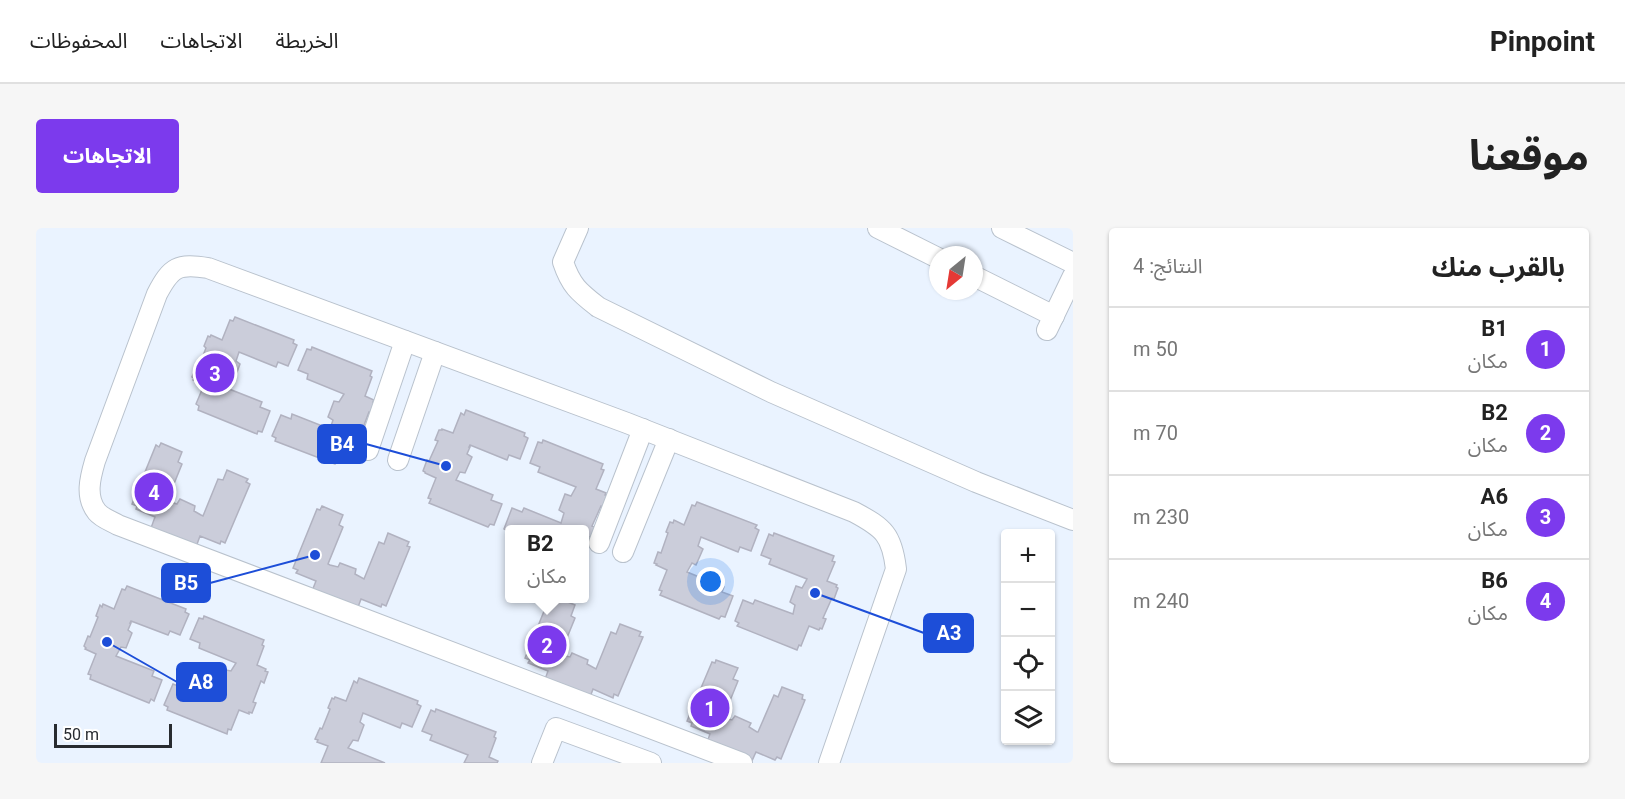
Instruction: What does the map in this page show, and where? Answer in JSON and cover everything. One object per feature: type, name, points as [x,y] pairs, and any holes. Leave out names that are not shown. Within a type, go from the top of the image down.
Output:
[{"type":"street","points":[[579,228],[563,262],[568,278],[579,292],[598,307],[771,392],[976,482],[1073,520]]},
{"type":"street","points":[[878,228],[929,254]]},
{"type":"street","points":[[1002,228],[1073,263]]},
{"type":"street","points":[[741,763],[118,525],[98,513],[91,501],[89,483],[99,450],[165,278],[176,268],[191,265],[208,268],[643,429],[872,521],[890,542],[896,569],[829,763]]},
{"type":"street","points":[[983,281],[1051,323],[1073,276]]},
{"type":"street","points":[[368,450],[405,341]]},
{"type":"street","points":[[398,460],[435,352]]},
{"type":"street","points":[[599,543],[643,429]]},
{"type":"street","points":[[623,552],[669,439]]},
{"type":"street","points":[[542,763],[556,728],[651,763]]},
{"type":"building","points":[[235,317],[294,340],[293,343],[297,345],[288,366],[278,362],[276,367],[239,352],[236,361],[240,364],[234,380],[229,378],[224,387],[262,402],[260,407],[270,411],[262,432],[258,431],[257,434],[198,410],[199,406],[196,404],[204,385],[193,380],[192,377],[206,348],[204,346],[208,336],[222,340],[230,320],[233,321]]},
{"type":"building","points":[[312,347],[372,371],[365,396],[376,403],[372,413],[369,412],[361,433],[364,434],[360,444],[356,445],[347,441],[339,461],[336,460],[335,464],[275,441],[276,438],[272,436],[281,415],[291,419],[292,414],[330,429],[333,420],[328,417],[334,401],[339,402],[344,394],[307,379],[308,374],[298,370],[307,349],[311,350]]},
{"type":"building","points":[[466,410],[525,433],[524,436],[528,438],[520,459],[509,455],[507,460],[470,445],[469,447],[467,454],[472,457],[465,473],[460,472],[456,480],[493,495],[491,500],[502,504],[494,525],[490,524],[488,527],[429,503],[431,499],[428,498],[436,478],[423,471],[438,441],[435,440],[439,430],[453,433],[461,413],[464,415]]},
{"type":"building","points":[[543,440],[603,464],[601,469],[604,470],[596,489],[606,493],[607,496],[592,526],[595,527],[591,537],[589,537],[589,525],[506,525],[512,508],[522,512],[524,508],[561,523],[564,513],[559,510],[565,494],[571,496],[576,487],[538,472],[540,467],[530,463],[538,442],[542,443]]},
{"type":"building","points":[[161,443],[182,452],[178,462],[182,464],[167,501],[177,504],[180,499],[195,506],[194,511],[203,516],[218,479],[223,480],[227,470],[248,479],[246,482],[250,484],[225,543],[221,541],[220,544],[200,536],[196,547],[151,528],[155,517],[136,509],[137,506],[132,504],[156,445],[159,447]]},
{"type":"building","points":[[697,502],[757,525],[755,528],[759,530],[751,551],[740,547],[738,552],[701,537],[698,546],[703,549],[696,565],[692,563],[687,572],[724,587],[722,592],[733,596],[725,617],[721,616],[719,619],[660,595],[662,591],[659,590],[667,570],[654,563],[658,552],[661,553],[670,522],[673,523],[674,520],[684,525],[692,505],[695,506]]},
{"type":"building","points":[[322,506],[343,515],[339,525],[343,527],[328,564],[330,565],[338,567],[340,563],[356,569],[355,574],[364,579],[379,542],[384,544],[388,533],[409,542],[407,546],[410,547],[386,606],[382,604],[381,607],[361,599],[357,610],[312,591],[316,581],[296,573],[298,570],[293,568],[317,509],[320,510]]},
{"type":"building","points":[[774,533],[834,556],[832,561],[835,562],[827,581],[837,585],[834,599],[832,598],[823,618],[826,619],[822,629],[809,626],[797,650],[737,626],[739,623],[735,621],[743,600],[753,604],[755,600],[793,614],[795,605],[790,602],[796,586],[802,588],[807,579],[769,564],[771,559],[761,555],[769,534],[773,536]]},
{"type":"building","points":[[127,586],[186,609],[185,612],[189,614],[180,635],[170,631],[168,635],[131,621],[130,623],[128,630],[132,633],[126,648],[121,647],[116,656],[154,671],[152,676],[162,680],[154,701],[151,699],[149,703],[90,679],[91,675],[88,674],[96,654],[85,649],[84,646],[98,617],[96,616],[100,605],[114,609],[122,589],[125,590]]},
{"type":"building","points":[[547,603],[575,605],[571,616],[575,618],[560,655],[570,657],[572,653],[588,660],[587,664],[596,669],[611,632],[616,634],[620,624],[641,632],[639,636],[643,637],[618,696],[614,694],[613,698],[593,689],[589,700],[544,682],[548,671],[528,663],[530,660],[525,658]]},
{"type":"building","points":[[204,616],[264,640],[257,665],[268,672],[264,683],[261,681],[253,702],[256,703],[252,713],[239,710],[227,734],[167,710],[168,707],[164,705],[173,684],[183,688],[185,683],[222,698],[225,689],[220,686],[226,670],[231,671],[236,663],[199,648],[200,643],[190,639],[199,618],[203,619]]},
{"type":"building","points":[[716,660],[738,668],[733,679],[738,681],[723,718],[732,720],[735,716],[751,723],[749,727],[757,732],[774,695],[778,697],[782,687],[803,695],[802,699],[805,700],[781,759],[777,757],[775,760],[756,752],[751,763],[706,745],[710,734],[691,726],[692,723],[687,721],[712,662],[715,663]]},
{"type":"building","points":[[359,678],[418,701],[417,704],[421,706],[412,727],[402,723],[400,728],[363,713],[360,722],[364,725],[358,741],[353,740],[348,748],[385,763],[321,763],[328,746],[315,739],[320,728],[322,729],[332,698],[346,701],[354,681],[357,683]]},
{"type":"building","points":[[436,709],[496,732],[489,757],[498,761],[497,763],[464,763],[468,755],[430,740],[432,735],[422,731],[431,710],[435,712]]},
{"type":"place","name":"A6","points":[[215,373]]},
{"type":"place","name":"B4","points":[[446,466]]},
{"type":"place","name":"B6","points":[[154,492]]},
{"type":"place","name":"B5","points":[[315,555]]},
{"type":"place","name":"A3","points":[[815,593]]},
{"type":"place","name":"A8","points":[[107,642]]},
{"type":"place","name":"B2","points":[[547,645]]},
{"type":"place","name":"B1","points":[[710,708]]}]
